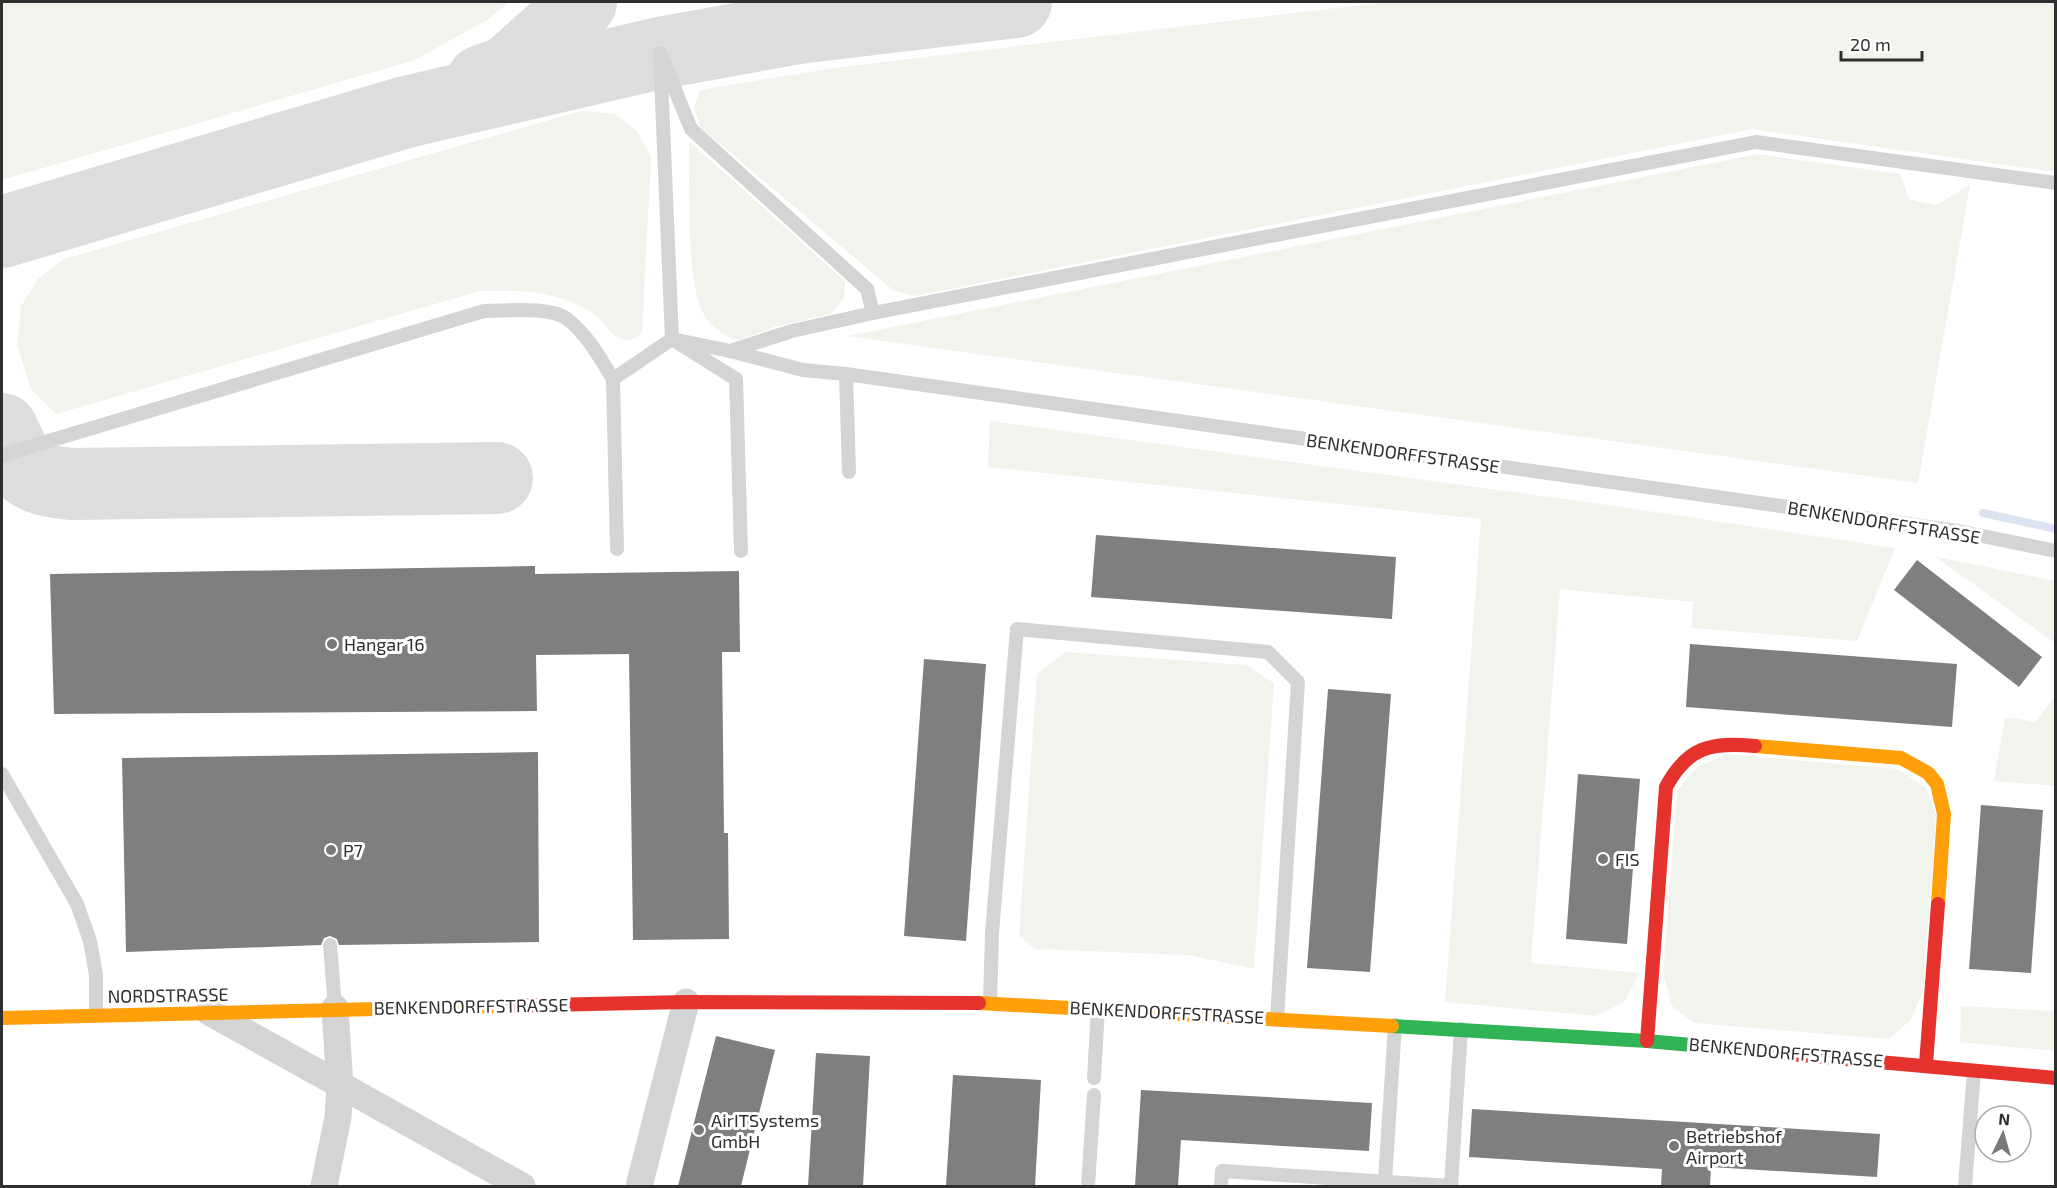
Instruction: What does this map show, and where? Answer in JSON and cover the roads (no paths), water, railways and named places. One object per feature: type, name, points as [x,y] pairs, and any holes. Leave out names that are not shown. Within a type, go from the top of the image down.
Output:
[{"type":"street","points":[[1647,1041],[1666,788],[1677,766],[1698,748],[1725,743],[1901,758],[1927,770],[1941,789],[1944,814],[1926,1064]]},
{"type":"street","name":"BENKENDORFFSTRASSE","points":[[335,1008],[686,1002],[990,1003],[1098,1007],[1647,1041],[1926,1064],[2055,1078]]},
{"type":"street","points":[[639,1186],[686,1002]]},
{"type":"street","name":"NORDSTRASSE","points":[[2,1018],[335,1008]]},
{"type":"street","points":[[324,1186],[338,1117],[340,1087],[335,1008]]},
{"type":"street","points":[[209,1012],[340,1087],[522,1186]]},
{"type":"lane","points":[[672,339],[660,53],[691,129],[867,289],[873,313]]},
{"type":"lane","points":[[730,351],[792,331],[873,313],[1756,142],[2055,183]]},
{"type":"lane","points":[[2,455],[484,311],[537,311],[566,317],[588,341],[613,379],[616,549]]},
{"type":"lane","points":[[613,379],[672,339]]},
{"type":"lane","points":[[672,339],[736,379],[741,551]]},
{"type":"lane","name":"BENKENDORFFSTRASSE","points":[[672,339],[803,370],[846,374],[1958,531],[2055,551]]},
{"type":"lane","points":[[846,374],[849,472]]},
{"type":"lane","points":[[990,1003],[995,897],[1017,629],[1268,652],[1298,682],[1277,1018]]},
{"type":"lane","points":[[2,774],[77,904],[90,941],[96,975],[96,1014]]},
{"type":"lane","points":[[330,945],[335,1008]]},
{"type":"lane","points":[[1095,1078],[1098,1007]]},
{"type":"lane","points":[[1385,1181],[1395,1025]]},
{"type":"lane","points":[[1221,1186],[1222,1171],[1451,1186],[1461,1029]]},
{"type":"lane","points":[[1965,1186],[1974,1069]]},
{"type":"lane","points":[[1088,1186],[1094,1095]]},
{"type":"waterway","points":[[1983,513],[2056,529]]},
{"type":"place","name":"Hangar 16","points":[[332,644]]},
{"type":"place","name":"P7","points":[[331,850]]},
{"type":"place","name":"FIS","points":[[1603,859]]},
{"type":"place","name":"AirITSystems GmbH","points":[[699,1130]]},
{"type":"place","name":"Betriebshof Airport","points":[[1674,1146]]}]
